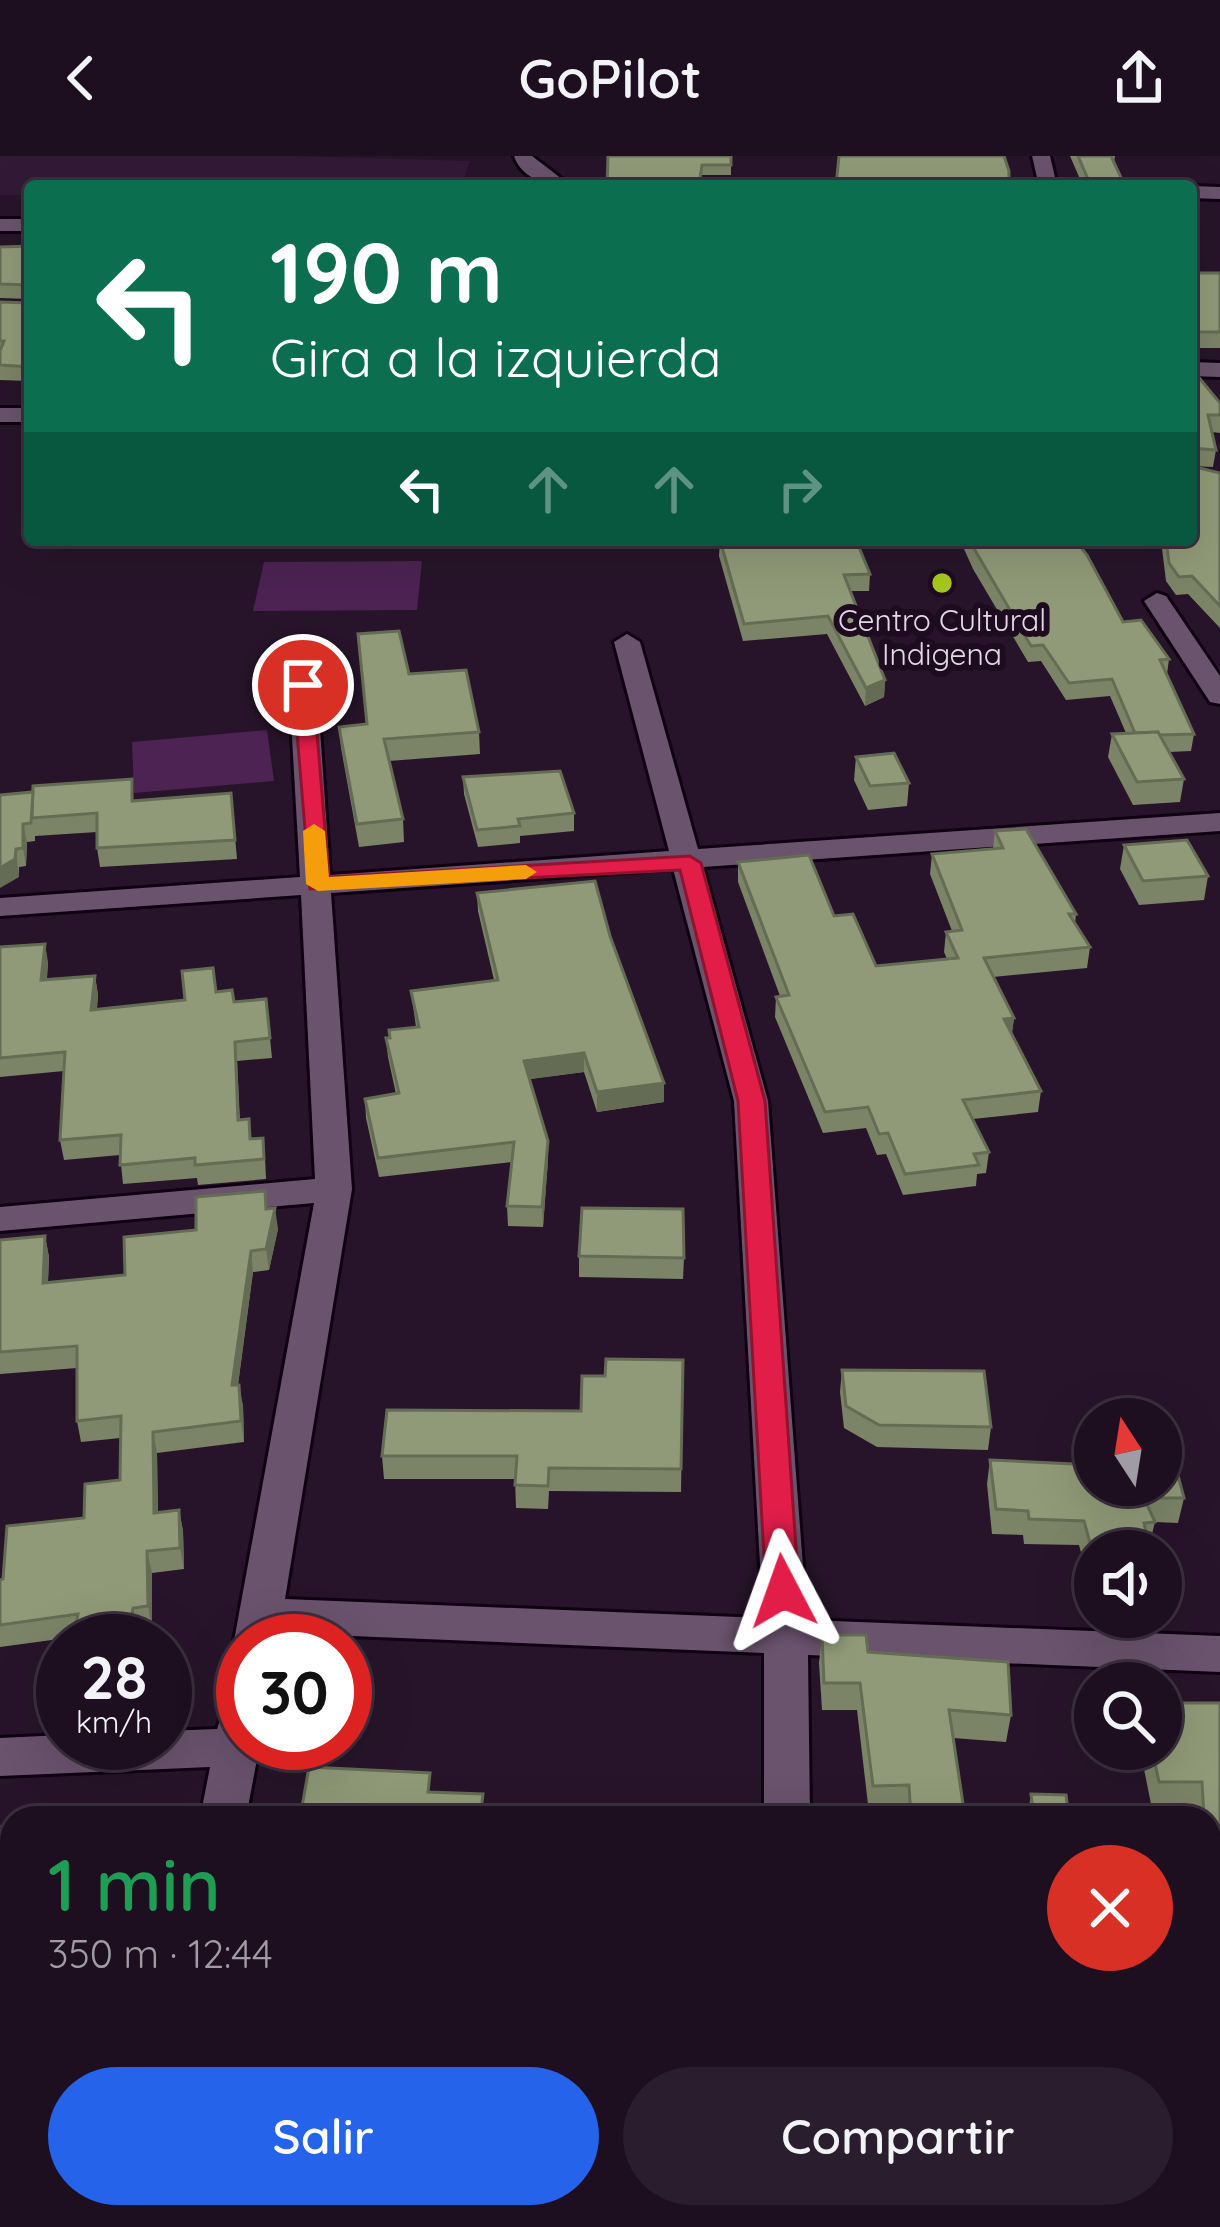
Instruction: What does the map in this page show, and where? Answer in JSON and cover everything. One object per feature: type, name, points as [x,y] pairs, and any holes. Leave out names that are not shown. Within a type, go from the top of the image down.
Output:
[{"type":"street","points":[[522,156],[550,180]]},
{"type":"street","points":[[1157,601],[1220,696]]},
{"type":"street","points":[[627,642],[752,1101],[786,1635],[787,1806]]},
{"type":"street","points":[[261,1614],[334,1189],[303,685]]},
{"type":"street","points":[[0,907],[690,863],[1220,822]]},
{"type":"street","points":[[0,1219],[334,1189]]},
{"type":"street","points":[[372,1630],[786,1635],[1220,1654]]},
{"type":"street","points":[[0,1757],[216,1733]]},
{"type":"street","points":[[225,1806],[232,1770]]},
{"type":"shaded area","points":[[0,156],[470,161],[463,180],[24,180],[24,195],[0,195]]},
{"type":"shaded area","points":[[422,561],[417,610],[253,611],[264,562]]},
{"type":"shaded area","points":[[267,730],[274,781],[134,793],[132,742]]},
{"type":"building","points":[[608,156],[731,156],[731,165],[702,165],[700,180],[607,180]]},
{"type":"building","points":[[839,156],[1004,156],[1009,171],[1009,180],[837,180]]},
{"type":"building","points":[[1078,156],[1111,156],[1122,180],[1088,180]]},
{"type":"building","points":[[24,246],[24,285],[0,284],[0,247]]},
{"type":"building","points":[[1197,273],[1220,273],[1220,332],[1197,332]]},
{"type":"building","points":[[0,302],[24,303],[24,367],[0,365],[4,341],[0,341]]},
{"type":"building","points":[[1197,375],[1220,403],[1220,415],[1208,415],[1216,450],[1197,448]]},
{"type":"building","points":[[1197,467],[1220,473],[1220,606],[1192,576],[1179,577],[1169,563],[1167,546],[1197,546]]},
{"type":"building","points":[[722,546],[858,546],[870,574],[844,575],[885,680],[866,688],[828,616],[744,624]]},
{"type":"building","points":[[973,546],[1080,546],[1123,622],[1141,620],[1169,659],[1160,660],[1194,734],[1135,733],[1112,679],[1069,683],[1043,645],[1031,646]]},
{"type":"building","points":[[399,631],[409,674],[466,670],[479,732],[384,739],[403,819],[357,824],[339,727],[367,724],[358,634]]},
{"type":"building","points":[[1158,732],[1184,779],[1137,782],[1112,734]]},
{"type":"building","points":[[894,753],[909,783],[870,786],[856,757]]},
{"type":"building","points":[[560,771],[574,813],[518,819],[520,826],[477,830],[463,777]]},
{"type":"building","points":[[132,779],[132,801],[231,793],[235,840],[97,848],[97,813],[32,818],[33,786]]},
{"type":"building","points":[[33,792],[31,823],[23,824],[23,848],[16,849],[15,859],[0,868],[0,795]]},
{"type":"building","points":[[1026,829],[1090,947],[984,958],[1014,1018],[1004,1019],[1041,1091],[963,1100],[989,1152],[974,1154],[979,1165],[905,1174],[888,1133],[879,1134],[868,1107],[825,1112],[776,997],[789,995],[738,862],[809,855],[834,916],[853,914],[876,966],[958,958],[946,932],[962,930],[932,854],[1003,848],[995,831]]},
{"type":"building","points":[[1187,840],[1208,876],[1143,881],[1124,845]]},
{"type":"building","points":[[595,881],[664,1083],[597,1092],[584,1053],[524,1061],[548,1141],[542,1207],[507,1206],[514,1142],[378,1158],[365,1099],[399,1093],[386,1038],[390,1038],[389,1030],[419,1027],[411,991],[498,980],[477,893]]},
{"type":"building","points":[[45,944],[41,980],[95,976],[91,1010],[185,1000],[182,971],[213,968],[216,992],[232,990],[234,1002],[266,999],[270,1038],[235,1042],[238,1120],[249,1119],[250,1139],[263,1138],[264,1159],[195,1165],[195,1158],[120,1165],[121,1135],[60,1140],[65,1052],[0,1058],[0,947]]},
{"type":"building","points":[[265,1191],[266,1209],[275,1208],[266,1249],[251,1251],[232,1385],[239,1385],[241,1421],[153,1432],[154,1513],[179,1510],[180,1548],[147,1551],[148,1606],[133,1608],[132,1614],[36,1614],[36,1620],[0,1625],[7,1526],[84,1518],[85,1484],[120,1480],[121,1416],[77,1421],[77,1346],[0,1352],[0,1240],[45,1236],[43,1283],[125,1275],[124,1237],[196,1230],[196,1197]]},
{"type":"building","points":[[582,1208],[683,1209],[684,1258],[579,1256]]},
{"type":"building","points":[[606,1359],[683,1360],[681,1469],[549,1468],[548,1486],[515,1485],[517,1456],[382,1456],[387,1410],[581,1411],[582,1376],[605,1376]]},
{"type":"building","points":[[842,1370],[984,1371],[991,1427],[879,1425],[846,1406]]},
{"type":"building","points":[[990,1460],[1074,1464],[1074,1506],[1148,1506],[1155,1522],[1144,1523],[1146,1530],[1086,1530],[1084,1521],[1029,1519],[1028,1511],[996,1509]]},
{"type":"building","points":[[822,1635],[866,1635],[868,1652],[1008,1662],[1011,1715],[949,1710],[963,1806],[910,1806],[909,1785],[873,1786],[860,1683],[824,1683]]},
{"type":"building","points":[[1182,1703],[1220,1703],[1220,1806],[1203,1806],[1202,1782],[1159,1782],[1156,1770],[1182,1770]]},
{"type":"building","points":[[308,1770],[370,1770],[430,1773],[428,1792],[483,1794],[482,1806],[302,1806]]},
{"type":"building","points":[[1031,1794],[1066,1795],[1067,1806],[1032,1806]]},
{"type":"slow traffic","points":[[314,831],[318,884],[526,872]]},
{"type":"place","name":"Centro Cultural Indigena","points":[[942,583]]},
{"type":"route","points":[[303,685],[318,884],[690,863],[752,1101],[783,1591]]}]
